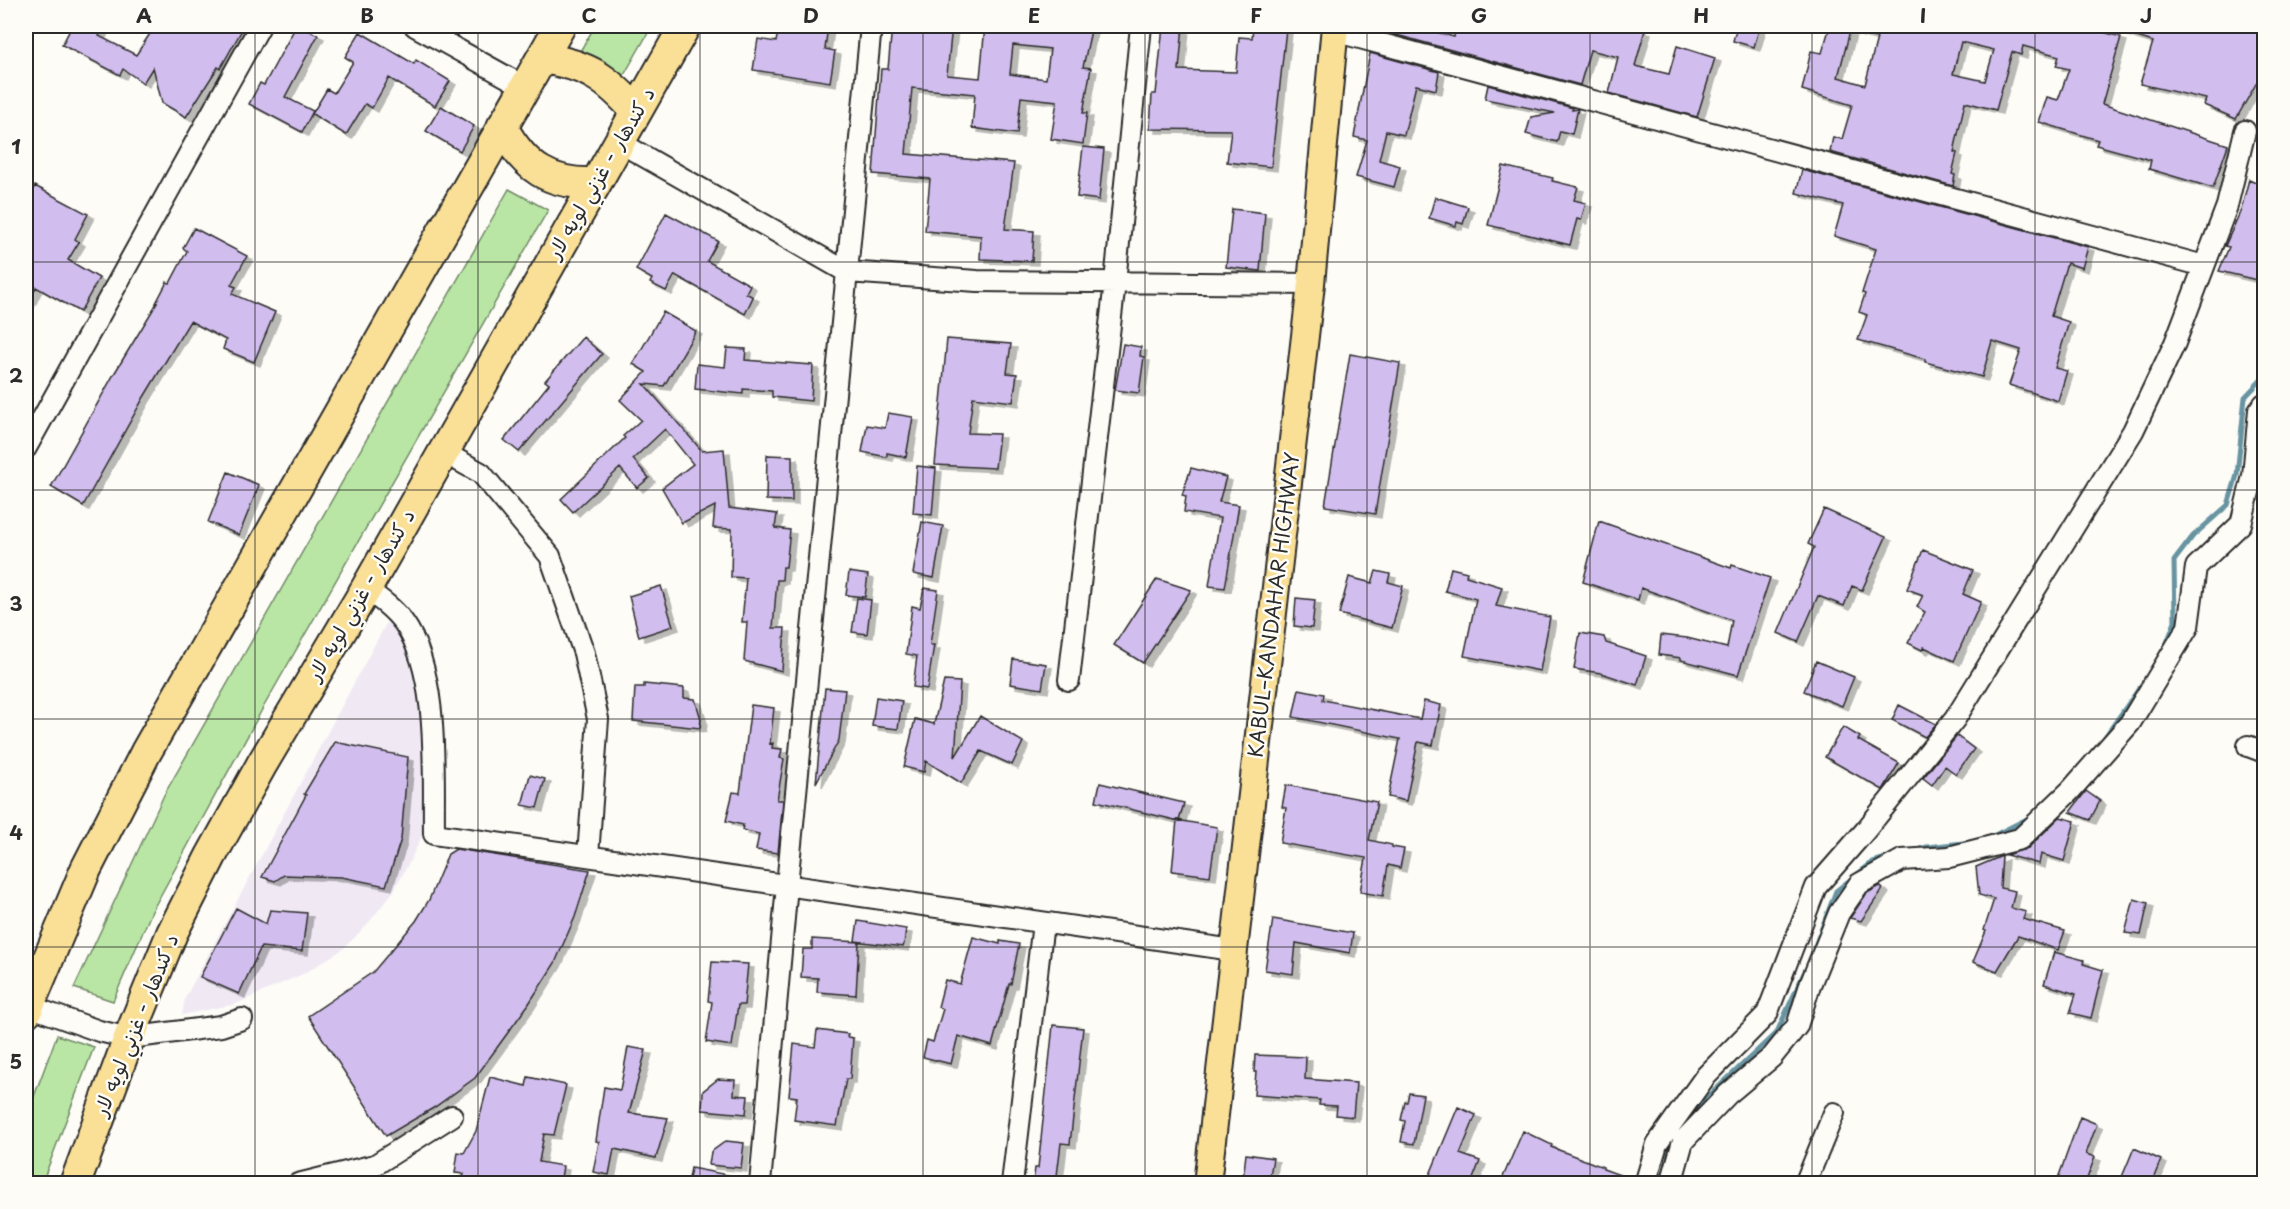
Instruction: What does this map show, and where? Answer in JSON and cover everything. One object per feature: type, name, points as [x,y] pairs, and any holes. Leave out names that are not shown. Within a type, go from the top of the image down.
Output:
[{"type":"highway","points":[[26,1007],[86,869],[146,752],[560,26]]},
{"type":"highway","name":"د کندهار - غزني لويه لار","points":[[75,1184],[129,1038],[172,933],[211,856],[366,589],[685,26]]},
{"type":"highway","points":[[542,58],[564,62],[592,72],[617,89],[636,111]]},
{"type":"highway","points":[[502,127],[514,149],[530,164],[551,177],[573,183],[596,183]]},
{"type":"main road","name":"KABUL–KANDAHAR HIGHWAY","points":[[1207,1184],[1311,284],[1335,28]]},
{"type":"street","points":[[26,448],[260,26]]},
{"type":"street","points":[[415,26],[525,87]]},
{"type":"street","points":[[760,1184],[871,26]]},
{"type":"street","points":[[1069,680],[1115,282],[1141,26]]},
{"type":"street","points":[[1335,28],[2204,266]]},
{"type":"street","points":[[1645,1184],[1657,1144],[1664,1133],[1705,1077],[1767,1014],[1816,887],[1865,831],[1955,718],[2133,430],[2175,343],[2227,206],[2245,131]]},
{"type":"street","points":[[618,142],[847,272],[977,281],[1311,284]]},
{"type":"street","points":[[1671,1184],[1683,1141],[1728,1094],[1772,1057],[1797,1026],[1810,985],[1839,913],[1859,884],[1902,860],[1949,857],[2020,839],[2070,791],[2130,723],[2188,627],[2196,567],[2241,524],[2253,476],[2259,410],[2265,405]]},
{"type":"street","points":[[443,452],[481,473],[550,556],[584,653],[598,719],[588,856]]},
{"type":"street","points":[[366,589],[386,603],[404,624],[418,650],[432,716],[435,752],[434,834],[1233,950]]},
{"type":"street","points":[[1012,1184],[1043,923]]},
{"type":"street","points":[[26,1007],[99,1031],[129,1038],[221,1026],[242,1018]]},
{"type":"street","points":[[1812,1182],[1834,1113]]},
{"type":"street","points":[[298,1184],[375,1165],[453,1116]]},
{"type":"street","points":[[1664,1133],[1683,1141]]},
{"type":"street","points":[[366,1184],[375,1165]]},
{"type":"shaded area","points":[[389,618],[407,646],[419,684],[425,727],[429,821],[410,861],[393,892],[366,926],[343,949],[305,973],[236,1004],[182,1015],[185,998]]},
{"type":"green space","points":[[595,26],[652,26],[620,82],[576,58]]},
{"type":"green space","points":[[509,189],[548,210],[264,706],[152,911],[113,1001],[74,988],[164,795]]},
{"type":"green space","points":[[57,1035],[94,1047],[42,1183],[26,1183],[26,1118]]},
{"type":"building","points":[[72,26],[104,26],[99,36],[136,55],[155,26],[244,26],[220,69],[218,67],[186,117],[162,103],[153,67],[143,83],[123,69],[120,75],[62,45]]},
{"type":"building","points":[[296,26],[318,35],[285,97],[313,111],[302,132],[249,104],[260,83],[264,85]]},
{"type":"building","points":[[779,26],[828,26],[825,49],[835,51],[830,82],[753,70],[758,39],[776,42]]},
{"type":"building","points":[[892,26],[952,26],[947,75],[980,78],[985,26],[1092,26],[1083,67],[1091,68],[1083,113],[1087,113],[1083,144],[1051,139],[1057,101],[1021,97],[1017,134],[972,128],[975,94],[912,88],[906,154],[1014,163],[1005,229],[1034,231],[1032,261],[980,259],[981,236],[925,231],[930,179],[873,174],[881,69],[888,69]],"holes":[[[1013,45],[1050,49],[1046,79],[1010,74]]]},
{"type":"building","points":[[1163,26],[1183,26],[1179,70],[1236,72],[1239,37],[1252,38],[1253,26],[1286,29],[1271,167],[1227,162],[1231,130],[1150,129],[1152,94],[1156,94]]},
{"type":"building","points":[[1384,26],[1415,26],[1454,37],[1456,26],[1630,26],[1645,30],[1635,66],[1669,74],[1677,46],[1715,58],[1697,117],[1609,93],[1618,57],[1590,50],[1580,85],[1382,31]]},
{"type":"building","points":[[1737,26],[1760,26],[1754,47],[1733,41]]},
{"type":"building","points":[[1830,26],[2082,26],[2121,37],[2102,104],[2228,145],[2213,188],[2149,169],[2151,160],[2096,145],[2098,140],[2039,122],[2047,97],[2058,100],[2069,69],[2056,66],[2059,56],[2023,46],[2021,55],[2012,52],[1996,110],[1965,102],[1954,152],[1957,153],[1952,174],[1955,175],[1953,186],[1830,152],[1833,137],[1842,139],[1852,105],[1802,90],[1811,51],[1822,53]],"holes":[[[1850,31],[1877,38],[1865,85],[1838,77]],[[1961,42],[1994,50],[1985,81],[1953,74]]]},
{"type":"building","points":[[2113,26],[2246,26],[2265,30],[2265,68],[2236,119],[2204,105],[2206,99],[2140,84],[2153,42],[2112,29]]},
{"type":"building","points":[[360,32],[414,64],[416,60],[450,81],[435,106],[389,78],[372,108],[365,104],[346,135],[312,114],[327,89],[334,93],[353,62],[345,57]]},
{"type":"building","points":[[1370,53],[1439,72],[1436,90],[1416,85],[1404,135],[1386,131],[1379,160],[1400,166],[1394,187],[1356,177],[1367,140],[1354,137]]},
{"type":"building","points":[[1488,85],[1573,108],[1572,110],[1578,109],[1572,134],[1560,131],[1557,142],[1526,134],[1531,117],[1555,113],[1485,99]]},
{"type":"building","points":[[441,106],[474,126],[460,151],[426,131]]},
{"type":"building","points":[[1083,147],[1104,149],[1099,200],[1077,197]]},
{"type":"building","points":[[1503,166],[1553,178],[1552,181],[1578,187],[1574,200],[1586,203],[1581,220],[1577,219],[1570,245],[1488,225]]},
{"type":"building","points":[[1802,170],[2088,247],[2082,268],[2067,263],[2051,316],[2069,322],[2055,368],[2067,371],[2058,401],[2009,385],[2021,350],[1992,341],[1982,377],[1925,362],[1925,359],[1858,340],[1867,315],[1859,312],[1865,294],[1862,293],[1876,249],[1834,236],[1843,205],[1796,193]]},
{"type":"building","points":[[2249,179],[2265,186],[2265,248],[2259,265],[2265,266],[2265,282],[2219,271],[2229,247],[2225,246],[2241,210]]},
{"type":"building","points":[[35,186],[88,214],[75,239],[79,242],[68,260],[99,278],[80,312],[36,287],[26,308],[26,203]]},
{"type":"building","points":[[1435,197],[1468,207],[1463,224],[1457,222],[1456,226],[1429,218]]},
{"type":"building","points":[[1232,209],[1265,213],[1260,271],[1226,267]]},
{"type":"building","points":[[666,213],[718,241],[707,261],[750,285],[746,293],[753,297],[745,314],[675,275],[666,291],[650,283],[652,279],[636,270]]},
{"type":"building","points":[[194,228],[247,256],[231,285],[236,287],[232,294],[275,312],[254,362],[223,349],[226,340],[190,321],[83,506],[51,487],[167,282],[170,283],[187,251],[183,248]]},
{"type":"building","points":[[663,312],[696,331],[664,386],[644,384],[702,451],[724,449],[729,508],[777,514],[775,528],[790,530],[786,567],[783,567],[782,580],[777,580],[773,628],[785,628],[782,671],[744,661],[747,622],[742,622],[746,578],[731,577],[732,529],[713,528],[715,506],[682,523],[662,488],[693,464],[665,429],[633,459],[649,478],[637,488],[620,468],[573,512],[561,499],[641,420],[620,400],[646,372],[633,364]]},
{"type":"building","points":[[583,337],[602,354],[519,452],[504,440],[549,384],[545,381]]},
{"type":"building","points":[[947,339],[1011,344],[1007,373],[1017,374],[1013,402],[973,397],[968,433],[999,434],[995,468],[935,465]]},
{"type":"building","points":[[1123,344],[1141,347],[1140,356],[1144,357],[1139,393],[1115,390]]},
{"type":"building","points":[[727,348],[746,349],[745,360],[813,365],[811,401],[772,397],[772,391],[743,389],[743,394],[695,389],[697,364],[725,367]]},
{"type":"building","points":[[1350,354],[1400,363],[1375,514],[1325,506]]},
{"type":"building","points":[[888,413],[913,417],[906,457],[887,453],[887,457],[862,452],[867,425],[885,428]]},
{"type":"building","points":[[767,455],[792,456],[792,501],[766,500]]},
{"type":"building","points":[[917,466],[936,468],[932,515],[913,513]]},
{"type":"building","points":[[1191,468],[1226,477],[1219,502],[1239,505],[1225,588],[1209,586],[1220,518],[1184,512],[1186,496],[1182,495]]},
{"type":"building","points":[[228,472],[259,485],[239,535],[208,522]]},
{"type":"building","points":[[1824,509],[1886,537],[1862,590],[1852,586],[1844,606],[1818,596],[1798,642],[1778,633],[1814,547],[1808,544]]},
{"type":"building","points":[[1599,521],[1731,568],[1732,565],[1770,578],[1738,675],[1681,660],[1681,658],[1659,655],[1661,635],[1687,638],[1727,648],[1732,620],[1641,588],[1638,600],[1583,582]]},
{"type":"building","points":[[922,522],[943,526],[934,578],[913,574]]},
{"type":"building","points":[[1923,550],[1973,570],[1963,594],[1981,602],[1954,661],[1924,647],[1922,650],[1908,643],[1925,612],[1917,607],[1923,595],[1907,589]]},
{"type":"building","points":[[1451,568],[1467,572],[1466,576],[1502,587],[1496,606],[1550,617],[1540,671],[1464,656],[1476,599],[1445,591]]},
{"type":"building","points":[[1376,571],[1390,574],[1388,582],[1403,586],[1392,628],[1339,614],[1349,577],[1372,583]]},
{"type":"building","points":[[849,572],[868,575],[865,597],[846,595]]},
{"type":"building","points":[[1157,579],[1191,590],[1143,663],[1114,645]]},
{"type":"building","points":[[661,586],[673,626],[639,637],[629,596]]},
{"type":"building","points":[[924,588],[938,590],[930,645],[934,645],[927,689],[913,687],[917,656],[906,654],[912,606],[920,608]]},
{"type":"building","points":[[857,598],[871,600],[867,634],[852,632]]},
{"type":"building","points":[[1296,598],[1315,600],[1312,628],[1294,626]]},
{"type":"building","points":[[1580,633],[1604,637],[1606,643],[1646,656],[1637,685],[1601,673],[1574,669]]},
{"type":"building","points":[[1013,659],[1046,664],[1042,689],[1010,684]]},
{"type":"building","points":[[1816,661],[1854,677],[1842,706],[1804,691]]},
{"type":"building","points":[[944,681],[960,682],[955,757],[980,716],[1023,742],[1012,765],[981,751],[961,783],[926,761],[924,772],[904,767],[915,719],[934,724]]},
{"type":"building","points":[[644,684],[684,688],[684,698],[695,699],[701,719],[700,728],[633,721],[635,687],[644,687]]},
{"type":"building","points":[[825,688],[845,690],[839,740],[816,783]]},
{"type":"building","points":[[1299,689],[1324,694],[1323,700],[1420,719],[1424,701],[1441,705],[1433,745],[1418,742],[1406,801],[1388,797],[1400,739],[1293,717]]},
{"type":"building","points":[[876,697],[902,701],[898,729],[872,726]]},
{"type":"building","points":[[751,705],[774,708],[770,744],[773,743],[772,748],[782,749],[780,758],[784,759],[777,800],[783,800],[778,853],[756,850],[759,834],[742,830],[743,825],[726,821],[733,792],[740,793]]},
{"type":"building","points":[[1899,705],[1936,724],[1925,737],[1892,720]]},
{"type":"building","points":[[1843,727],[1860,737],[1858,740],[1899,763],[1883,790],[1825,757]]},
{"type":"building","points":[[1957,736],[1974,749],[1956,774],[1945,766],[1932,785],[1923,778]]},
{"type":"building","points":[[335,742],[408,757],[401,839],[386,886],[341,877],[284,875],[275,881],[262,877],[306,795],[304,794]]},
{"type":"building","points":[[530,775],[545,779],[537,808],[522,805]]},
{"type":"building","points":[[1100,783],[1184,803],[1179,821],[1096,801]]},
{"type":"building","points":[[1286,785],[1377,802],[1369,840],[1404,849],[1400,868],[1388,865],[1383,896],[1360,892],[1366,858],[1280,843],[1286,808],[1282,807]]},
{"type":"building","points":[[2086,791],[2100,801],[2090,820],[2070,812]]},
{"type":"building","points":[[2060,817],[2075,821],[2064,861],[2041,854],[2039,864],[2006,855],[2028,848]]},
{"type":"building","points":[[1177,820],[1217,827],[1210,876],[1172,871]]},
{"type":"building","points":[[456,849],[590,870],[575,917],[555,963],[528,1005],[475,1078],[435,1107],[386,1136],[308,1016],[373,972],[416,921],[429,900],[448,854]]},
{"type":"building","points":[[2002,856],[2000,888],[2015,891],[2011,908],[2026,912],[2023,919],[2065,931],[2058,950],[2018,936],[1997,971],[1973,962],[1986,931],[1984,930],[1994,899],[1979,895],[1976,867]]},
{"type":"building","points":[[1880,886],[1883,889],[1861,921],[1850,918],[1867,893]]},
{"type":"building","points":[[2134,899],[2148,903],[2141,935],[2125,933]]},
{"type":"building","points":[[236,908],[266,924],[270,910],[307,913],[302,951],[261,947],[239,994],[200,977]]},
{"type":"building","points":[[1273,919],[1353,933],[1350,953],[1296,943],[1293,974],[1265,970]]},
{"type":"building","points":[[858,921],[906,929],[903,947],[855,941]]},
{"type":"building","points":[[973,937],[1000,944],[1000,941],[1019,944],[1011,984],[1009,984],[992,1046],[958,1036],[951,1064],[923,1057],[927,1040],[933,1042],[943,1009],[938,1007],[945,980],[960,984]]},
{"type":"building","points":[[812,939],[859,942],[856,995],[817,992],[818,978],[801,977],[803,949],[812,949]]},
{"type":"building","points":[[2054,952],[2084,960],[2083,964],[2103,970],[2091,1018],[2070,1013],[2076,994],[2044,984]]},
{"type":"building","points":[[712,962],[748,964],[744,1005],[738,1005],[732,1046],[706,1042],[712,1002],[708,1001]]},
{"type":"building","points":[[1053,1025],[1083,1028],[1070,1144],[1061,1143],[1056,1184],[1033,1184],[1035,1168],[1038,1168]]},
{"type":"building","points":[[817,1030],[848,1034],[847,1037],[853,1038],[850,1079],[846,1079],[837,1126],[794,1120],[797,1097],[789,1096],[794,1044],[815,1047]]},
{"type":"building","points":[[628,1047],[646,1050],[629,1113],[668,1118],[656,1158],[614,1149],[609,1175],[593,1172],[599,1142],[596,1141],[604,1087],[620,1090]]},
{"type":"building","points":[[1255,1055],[1306,1057],[1305,1079],[1356,1083],[1353,1117],[1336,1115],[1337,1106],[1319,1105],[1320,1100],[1254,1095]]},
{"type":"building","points":[[490,1077],[526,1086],[528,1077],[566,1085],[554,1135],[544,1134],[539,1162],[563,1166],[560,1184],[462,1184],[464,1174],[455,1173],[458,1152],[464,1153],[476,1131]]},
{"type":"building","points":[[718,1079],[735,1080],[734,1095],[748,1096],[746,1114],[702,1110],[703,1091]]},
{"type":"building","points":[[1409,1093],[1423,1095],[1414,1144],[1401,1142],[1405,1121],[1401,1120]]},
{"type":"building","points":[[1458,1107],[1476,1115],[1460,1154],[1480,1161],[1471,1184],[1426,1184]]},
{"type":"building","points":[[2080,1117],[2097,1124],[2086,1154],[2095,1157],[2085,1184],[2056,1184]]},
{"type":"building","points":[[1523,1131],[1552,1145],[1551,1147],[1634,1180],[1633,1184],[1500,1184]]},
{"type":"building","points":[[726,1141],[744,1143],[741,1168],[709,1165],[711,1152]]},
{"type":"building","points":[[2134,1148],[2161,1160],[2151,1184],[2119,1184]]},
{"type":"building","points":[[1246,1154],[1273,1158],[1269,1182],[1243,1179]]},
{"type":"building","points":[[691,1168],[733,1176],[733,1184],[688,1184]]},
{"type":"waterway","points":[[2165,648],[2175,622],[2174,561],[2193,536],[2228,505],[2237,475],[2245,397],[2264,377]]},
{"type":"waterway","points":[[2105,737],[2143,683]]},
{"type":"waterway","points":[[1989,838],[2029,818]]},
{"type":"waterway","points":[[1913,851],[1927,847],[1972,842]]},
{"type":"waterway","points":[[1814,949],[1836,891],[1873,862],[1889,857]]},
{"type":"waterway","points":[[1683,1127],[1710,1095],[1777,1032],[1805,971]]},
{"type":"waterway","points":[[1661,1184],[1673,1142]]}]
